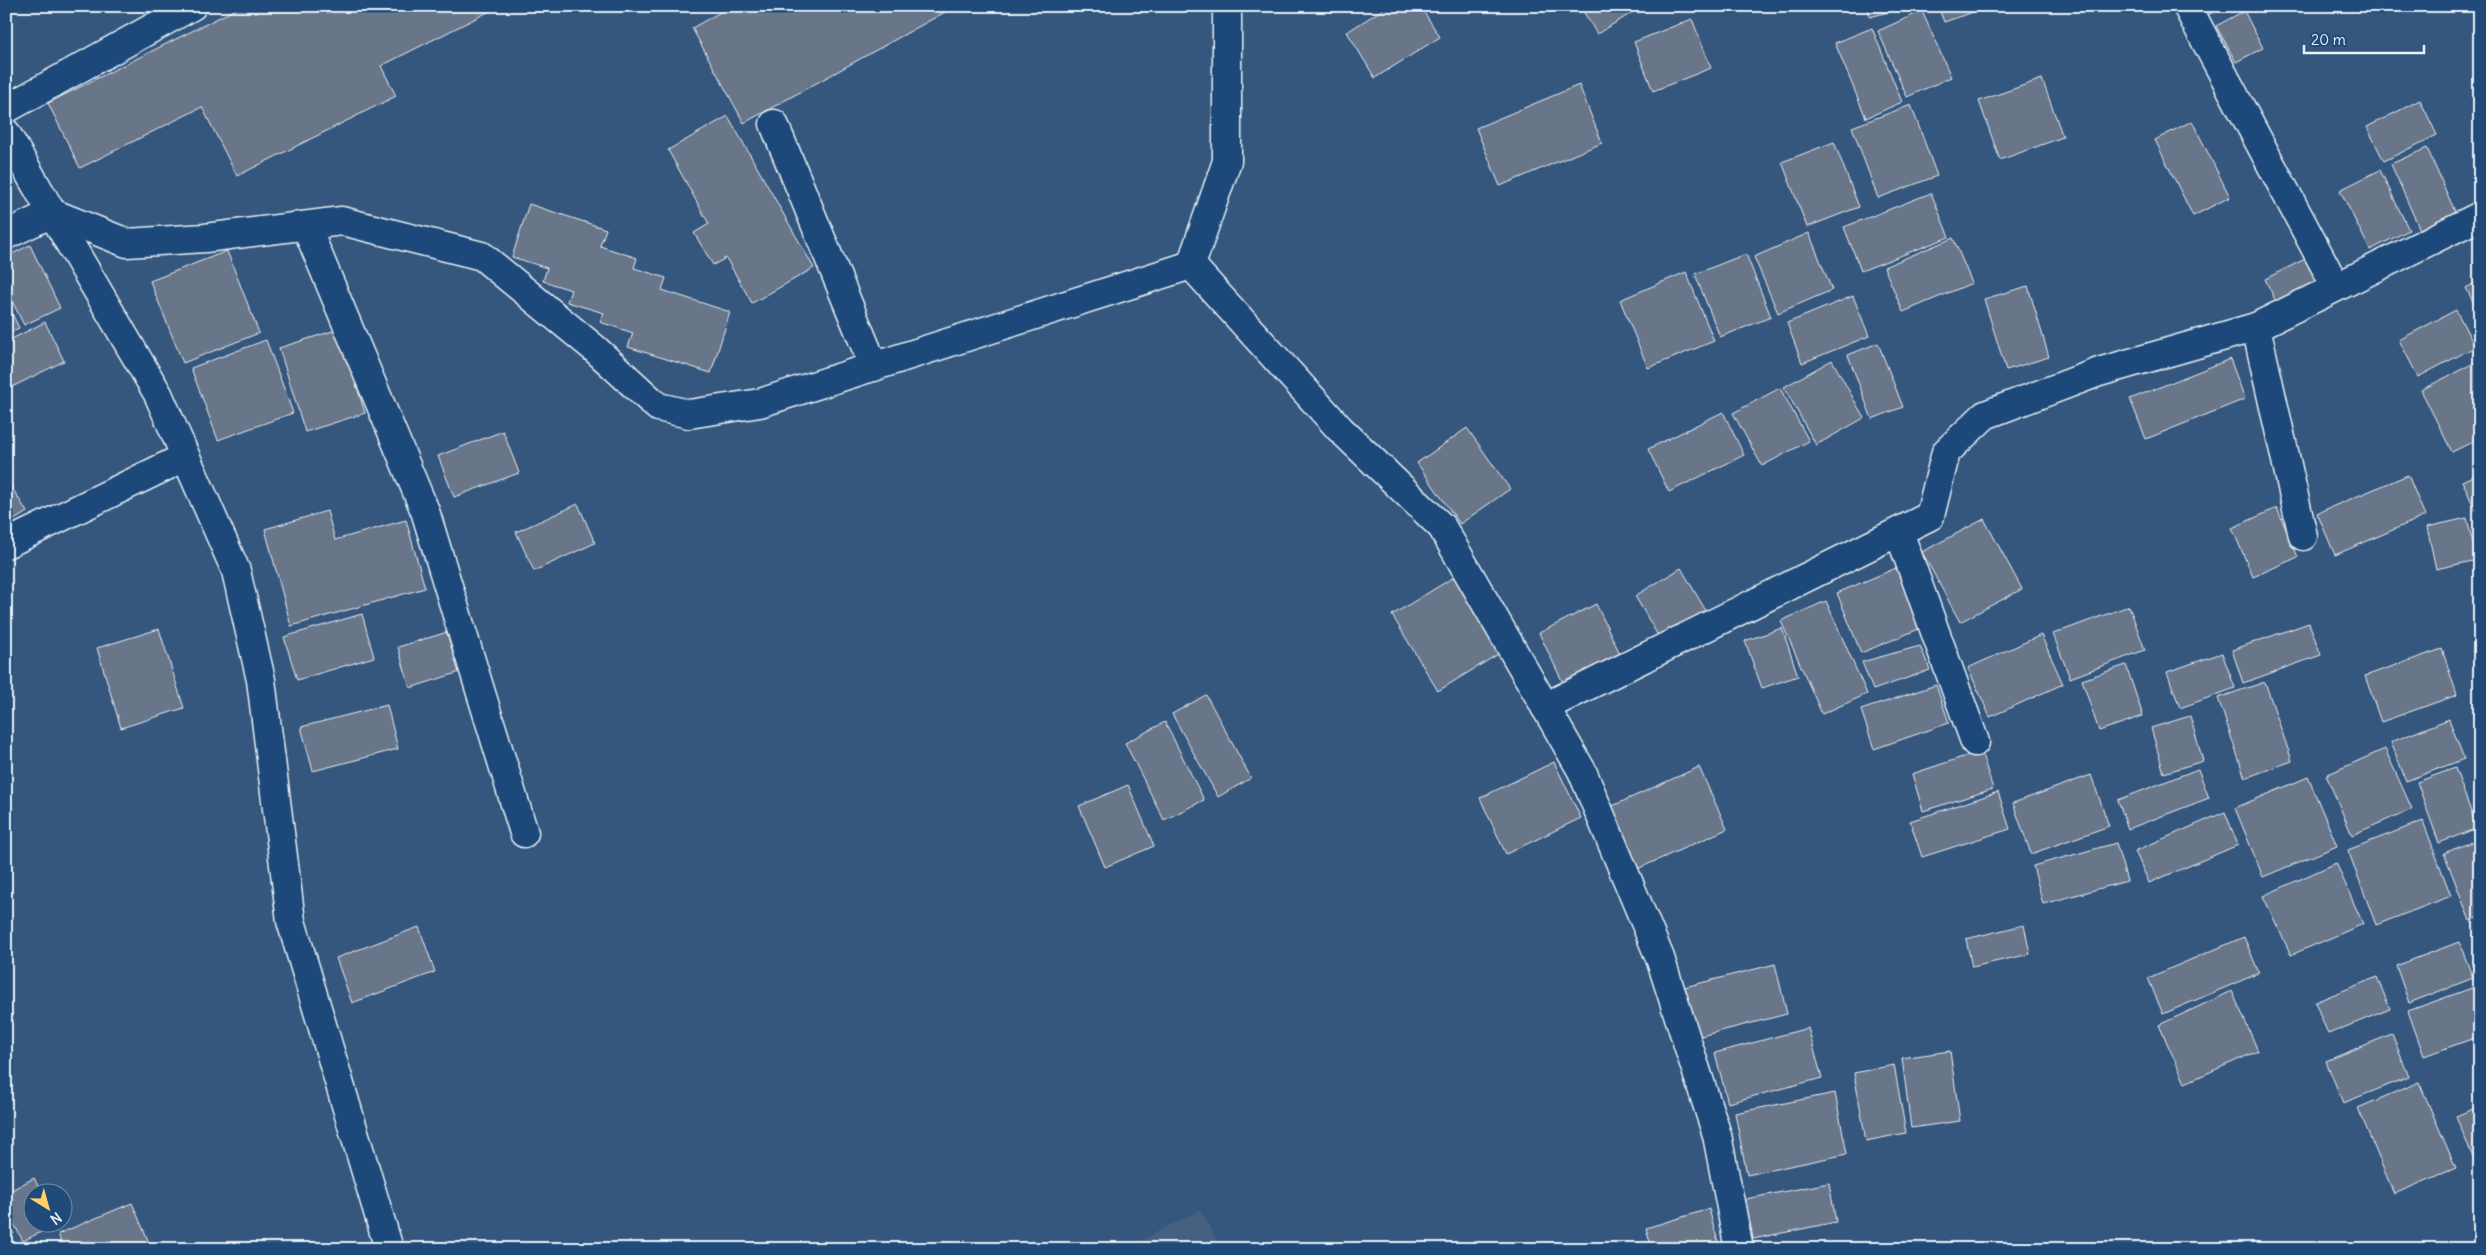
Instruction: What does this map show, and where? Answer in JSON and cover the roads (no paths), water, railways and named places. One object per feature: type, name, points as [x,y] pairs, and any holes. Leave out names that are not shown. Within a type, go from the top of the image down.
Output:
[{"type":"street","points":[[6,109],[192,6]]},
{"type":"street","points":[[1191,265],[1227,161],[1227,6]]},
{"type":"street","points":[[2187,6],[2336,288]]},
{"type":"street","points":[[774,124],[874,367]]},
{"type":"street","points":[[6,133],[158,394],[236,571],[261,680],[290,921],[389,1249]]},
{"type":"street","points":[[6,235],[52,213],[126,243],[205,238],[342,221],[482,256],[594,348],[658,406],[689,414],[760,403],[1191,265]]},
{"type":"street","points":[[1545,708],[1930,516],[1946,452],[1985,415],[2099,372],[2256,328],[2480,216]]},
{"type":"street","points":[[306,226],[425,512],[524,833]]},
{"type":"street","points":[[1191,265],[1340,429],[1442,527],[1582,771],[1660,958],[1717,1135],[1739,1249]]},
{"type":"street","points":[[2256,328],[2303,536]]},
{"type":"street","points":[[6,544],[185,457]]},
{"type":"street","points":[[1899,532],[1975,742]]}]
